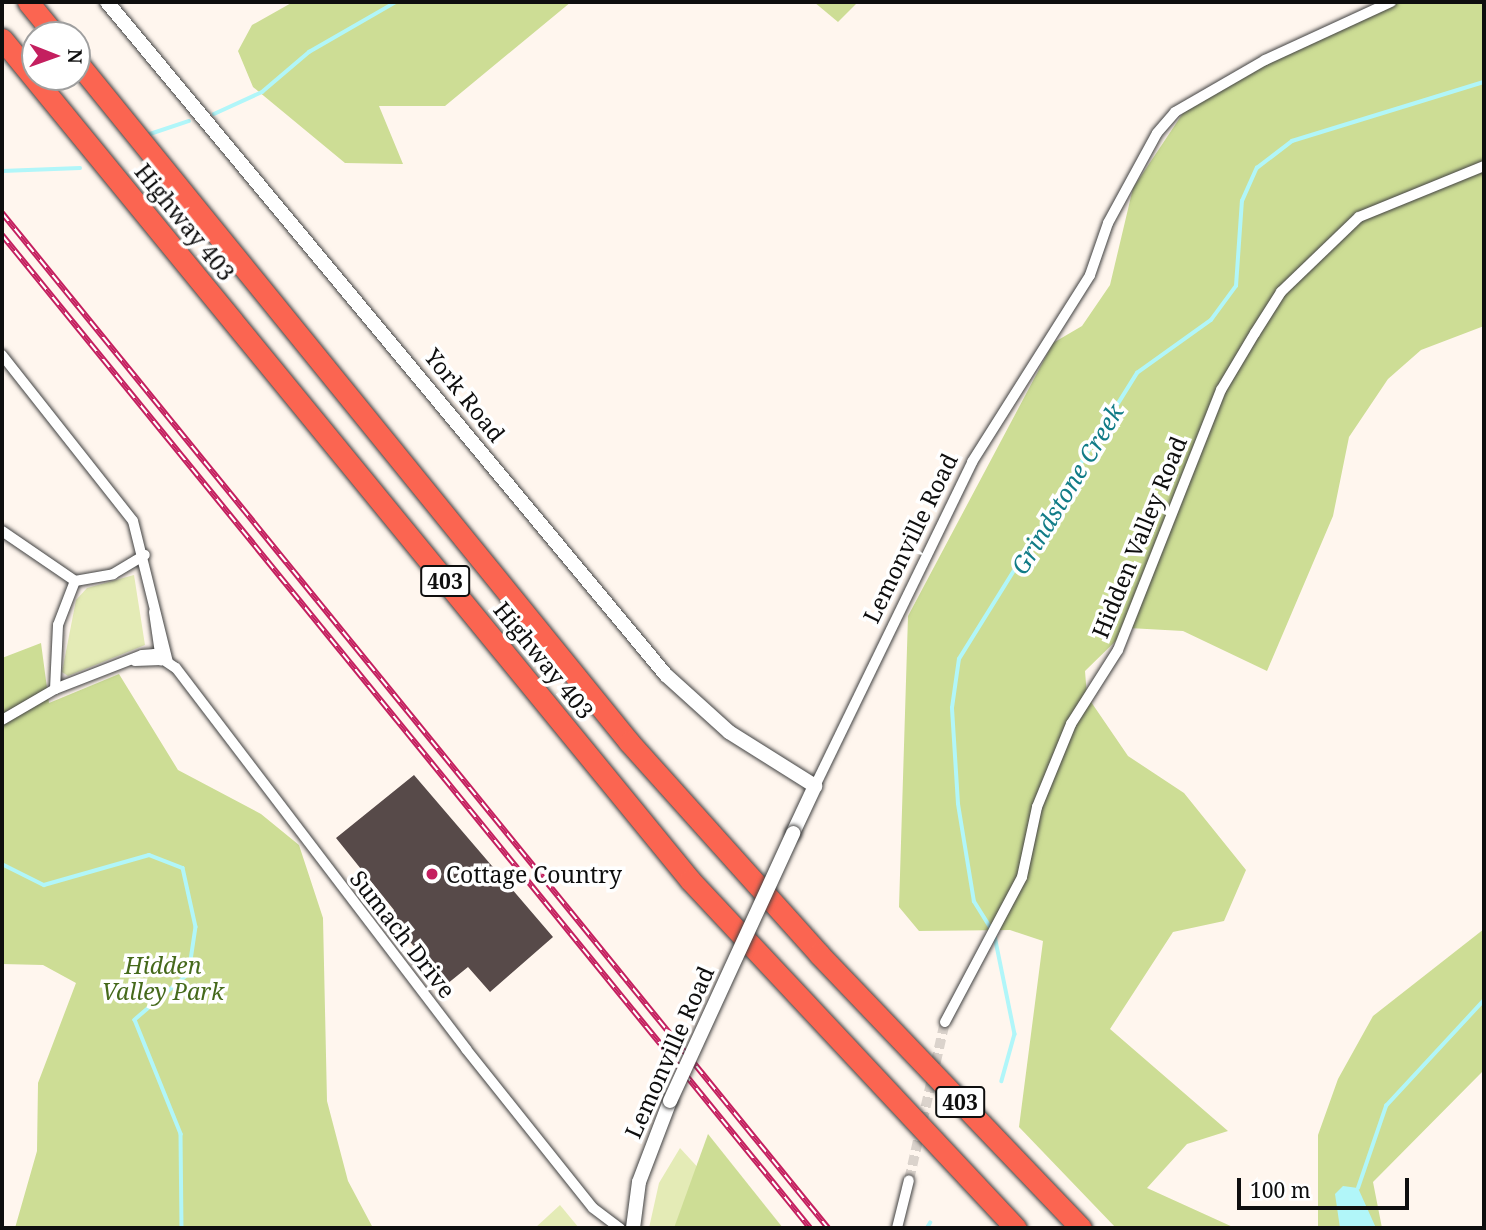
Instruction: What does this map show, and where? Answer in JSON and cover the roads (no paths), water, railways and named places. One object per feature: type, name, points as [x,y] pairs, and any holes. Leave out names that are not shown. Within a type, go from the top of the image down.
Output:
[{"type":"highway","points":[[28,2],[44,21]]},
{"type":"highway","name":"Highway 403","points":[[2,40],[690,880],[1016,1228]]},
{"type":"highway","name":"Highway 403","points":[[91,79],[629,742],[819,954],[1081,1228]]},
{"type":"street","name":"York Road","points":[[107,2],[666,675],[729,732],[815,786]]},
{"type":"street","name":"Lemonville Road","points":[[633,1228],[643,1171],[670,1101],[815,786],[972,462],[1090,275],[1108,223],[1157,133],[1175,112],[1265,60],[1391,2]]},
{"type":"street","name":"Hidden Valley Road","points":[[945,1023],[1022,877],[1037,807],[1072,724],[1118,650],[1221,390],[1255,333],[1281,292],[1359,217],[1484,166]]},
{"type":"street","points":[[2,355],[111,489],[133,521],[145,555],[165,661],[142,654],[135,661],[55,689],[2,720]]},
{"type":"street","points":[[2,531],[75,581],[113,574],[145,555]]},
{"type":"street","points":[[55,689],[53,654],[75,581]]},
{"type":"street","name":"Sumach Drive","points":[[165,661],[552,1159],[593,1208],[620,1228]]},
{"type":"street","points":[[897,1228],[909,1180]]},
{"type":"water","points":[[1343,1186],[1358,1188],[1376,1228],[1340,1228],[1335,1194]]},
{"type":"waterway","points":[[214,114],[262,92],[309,52],[396,2]]},
{"type":"waterway","name":"Grindstone Creek","points":[[991,929],[974,902],[958,804],[952,708],[959,659],[1137,373],[1211,320],[1236,286],[1242,201],[1257,168],[1292,141],[1484,82]]},
{"type":"waterway","points":[[147,135],[189,121]]},
{"type":"waterway","points":[[2,171],[80,168]]},
{"type":"waterway","name":"Grindstone Creek","points":[[2,864],[44,885],[149,855],[183,868],[196,927],[189,974],[135,1020],[181,1134],[182,1228]]},
{"type":"waterway","name":"Grindstone Creek","points":[[995,936],[1015,1034],[1002,1081]]},
{"type":"waterway","points":[[1358,1188],[1386,1106],[1484,1000]]},
{"type":"waterway","name":"Grindstone Creek","points":[[927,1228],[930,1223]]},
{"type":"tunnel","points":[[909,1180],[945,1022]]},
{"type":"railway","points":[[2,213],[828,1228]]},
{"type":"railway","points":[[2,235],[810,1228]]},
{"type":"place","name":"Cottage Country","points":[[432,874]]},
{"type":"park label","name":"Hidden Valley Park","points":[[163,978]]}]
